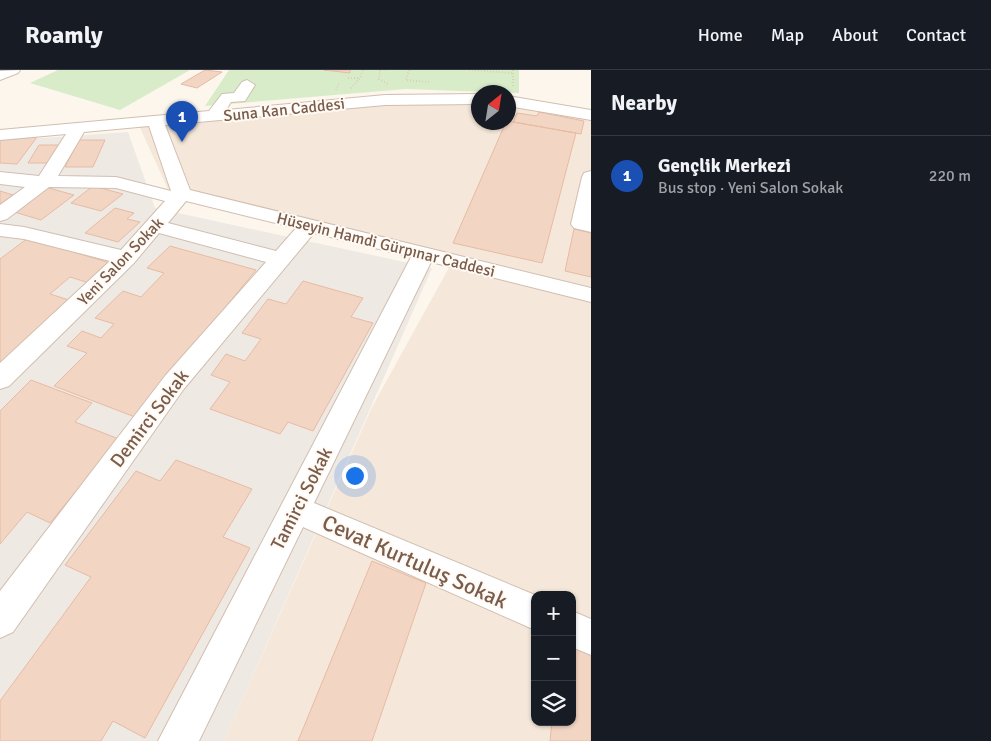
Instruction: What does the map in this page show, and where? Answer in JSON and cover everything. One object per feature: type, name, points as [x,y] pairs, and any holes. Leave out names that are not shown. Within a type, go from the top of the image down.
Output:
[{"type":"street","points":[[0,76],[13,70]]},
{"type":"street","points":[[214,116],[227,97],[238,98],[244,89]]},
{"type":"street","name":"Suna Kan Caddesi","points":[[0,135],[385,100],[471,99]]},
{"type":"street","points":[[516,103],[591,115]]},
{"type":"street","points":[[156,122],[180,196]]},
{"type":"street","points":[[0,215],[46,180],[78,128]]},
{"type":"street","points":[[591,177],[581,224],[591,226]]},
{"type":"street","name":"Hüseyin Hamdi Gürpınar Caddesi","points":[[0,178],[25,183],[46,180],[110,182],[309,226],[591,294]]},
{"type":"street","name":"Yeni Salon Sokak","points":[[0,379],[126,258],[180,196]]},
{"type":"street","points":[[155,226],[280,260]]},
{"type":"street","name":"Demirci Sokak","points":[[0,620],[174,383],[309,226]]},
{"type":"street","points":[[0,245],[6,229],[126,258]]},
{"type":"street","name":"Tamirci Sokak","points":[[178,741],[424,254]]},
{"type":"street","name":"Cevat Kurtuluş Sokak","points":[[296,509],[531,611]]},
{"type":"street","points":[[576,631],[591,637]]},
{"type":"path","points":[[348,91],[360,78],[363,70]]},
{"type":"path","points":[[469,70],[513,73]]},
{"type":"path","points":[[348,78],[360,78]]},
{"type":"shaded area","points":[[427,97],[471,100],[471,130],[516,130],[516,104],[591,119],[591,741],[224,741],[372,407],[456,255],[171,196],[137,121]]},
{"type":"shaded area","points":[[128,132],[155,208],[432,268],[224,741],[0,741],[0,141]]},
{"type":"green space","points":[[58,70],[190,70],[120,110],[30,83]]},
{"type":"green space","points":[[229,70],[519,70],[519,93],[516,93],[516,85],[471,85],[471,91],[406,89],[205,106]]},
{"type":"building","points":[[205,70],[222,72],[197,88],[181,84]]},
{"type":"building","points":[[324,70],[350,70],[350,73]]},
{"type":"building","points":[[539,112],[584,121],[581,134],[516,123],[517,113],[537,116]]},
{"type":"building","points":[[516,122],[576,133],[542,263],[453,243],[502,130],[516,130]]},
{"type":"building","points":[[37,137],[17,164],[0,163],[0,140]]},
{"type":"building","points":[[79,140],[105,140],[93,167],[65,167]]},
{"type":"building","points":[[39,145],[62,145],[53,163],[28,163]]},
{"type":"building","points":[[93,186],[123,194],[101,211],[71,203]]},
{"type":"building","points":[[45,187],[74,195],[41,220],[11,211]]},
{"type":"building","points":[[0,191],[13,195],[0,204]]},
{"type":"building","points":[[115,208],[134,213],[127,219],[140,222],[118,242],[85,233]]},
{"type":"building","points":[[574,229],[591,233],[591,277],[565,271]]},
{"type":"building","points":[[28,238],[110,263],[89,283],[70,277],[50,294],[69,300],[0,364],[0,259]]},
{"type":"building","points":[[170,246],[256,270],[135,417],[54,386],[87,353],[67,346],[82,331],[101,338],[114,324],[95,318],[123,291],[141,297],[164,273],[147,268]]},
{"type":"building","points":[[303,281],[363,298],[351,317],[373,323],[313,431],[288,422],[280,434],[210,409],[230,382],[211,375],[226,354],[245,361],[261,339],[242,333],[268,299],[286,304]]},
{"type":"building","points":[[31,380],[92,403],[75,422],[119,439],[50,523],[27,512],[0,544],[0,411]]},
{"type":"building","points":[[176,460],[252,489],[223,537],[250,548],[145,738],[113,721],[101,741],[0,741],[0,701],[91,577],[65,565],[136,471],[160,481]]},
{"type":"building","points":[[372,561],[426,583],[372,741],[298,741]]},
{"type":"building","points":[[576,646],[591,652],[591,741],[550,741],[552,726],[576,726]]},
{"type":"place","name":"Gençlik Merkezi","points":[[182,142]]}]
